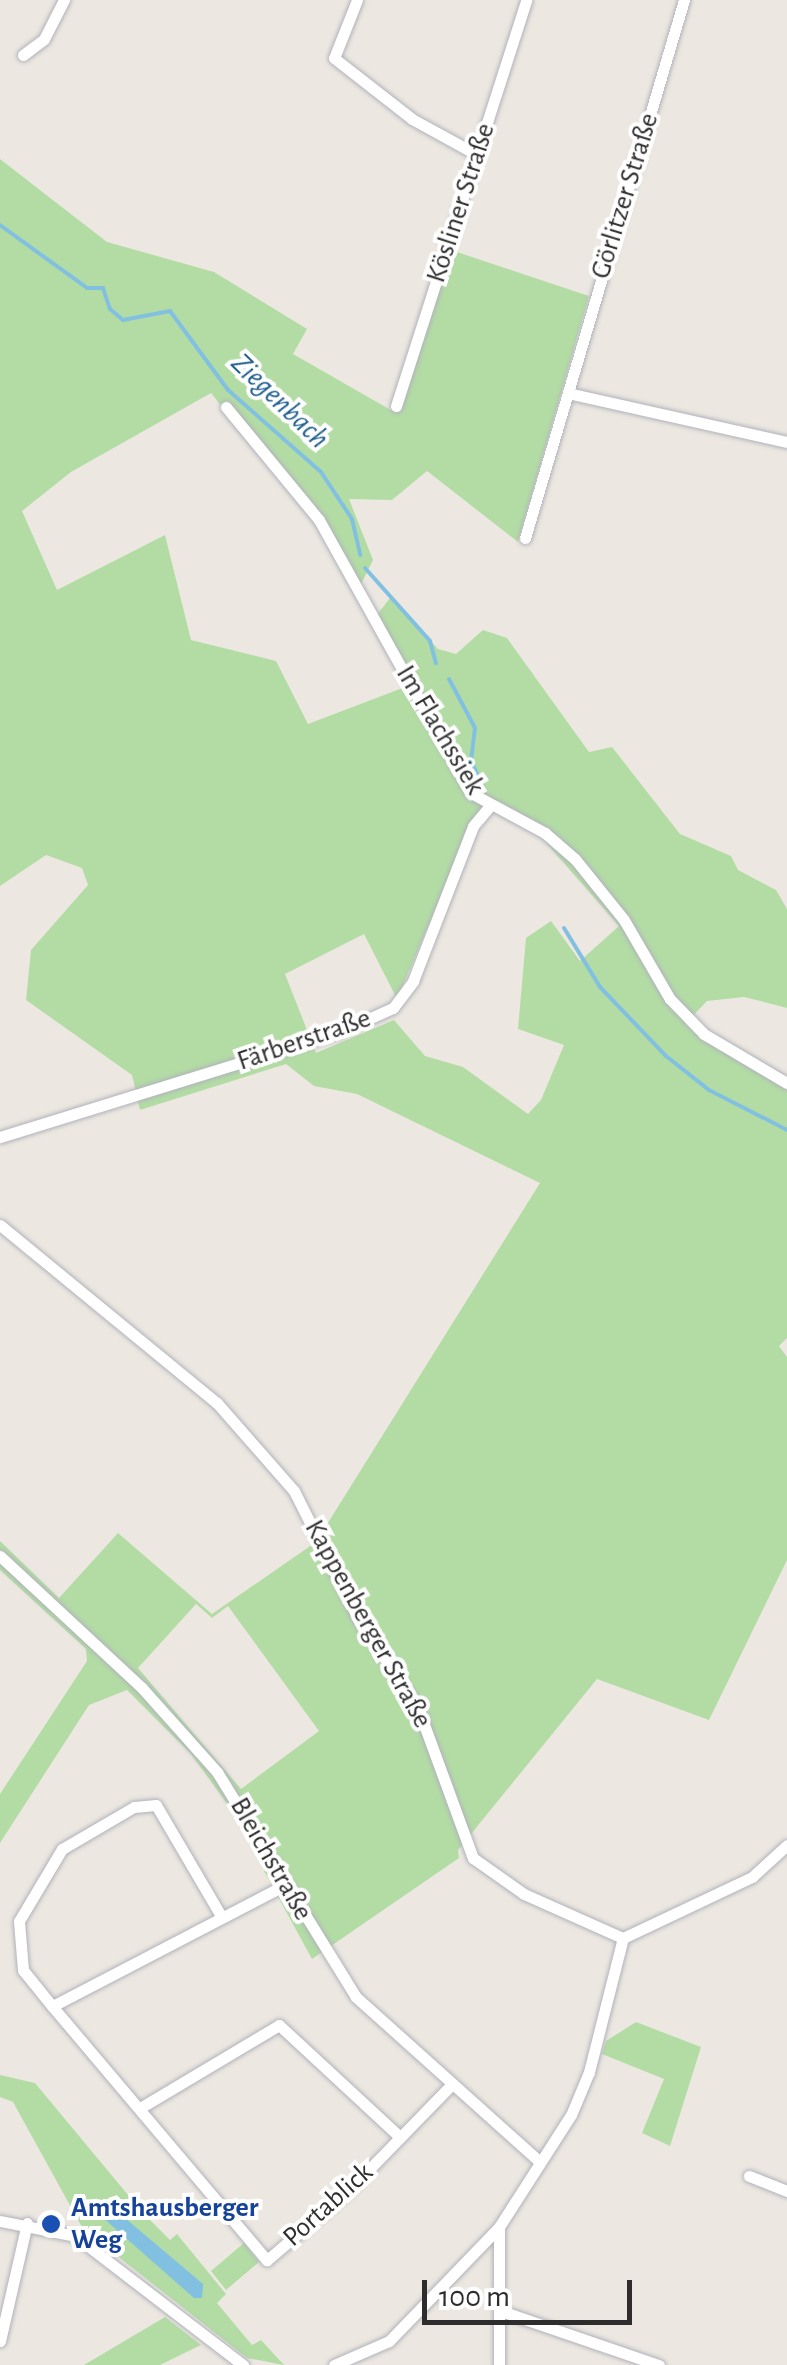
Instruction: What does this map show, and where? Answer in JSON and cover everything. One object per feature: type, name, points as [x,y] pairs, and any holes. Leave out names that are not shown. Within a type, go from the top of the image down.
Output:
[{"type":"street","points":[[23,54],[44,39],[64,0]]},
{"type":"street","points":[[358,0],[334,58],[412,119],[476,154]]},
{"type":"street","name":"Kösliner Straße","points":[[396,406],[526,0]]},
{"type":"street","name":"Görlitzer Straße","points":[[525,538],[684,0]]},
{"type":"street","points":[[568,393],[787,442]]},
{"type":"street","name":"Im Flachssiek","points":[[226,408],[319,520],[470,793],[490,808],[545,833],[575,860],[624,920],[670,999],[704,1034],[787,1083]]},
{"type":"street","name":"Färberstraße","points":[[0,1138],[337,1033],[393,1008],[412,981],[473,826],[490,808]]},
{"type":"street","name":"Kappenberger Straße","points":[[0,1225],[217,1403],[294,1491],[359,1620],[418,1708],[472,1858],[524,1894],[623,1938]]},
{"type":"street","name":"Bleichstraße","points":[[0,1556],[186,1735],[237,1798],[283,1886],[356,1996],[540,2162]]},
{"type":"street","name":"Portablick","points":[[220,1914],[156,1805],[134,1807],[62,1850],[19,1921],[23,1970],[267,2260],[452,2084]]},
{"type":"street","points":[[334,2365],[389,2342],[499,2228],[589,2072],[623,1938],[752,1878],[787,1845]]},
{"type":"street","points":[[52,2006],[220,1914],[283,1886]]},
{"type":"street","points":[[140,2108],[279,2025],[400,2137]]},
{"type":"street","points":[[749,2176],[787,2191]]},
{"type":"street","points":[[0,2222],[27,2224],[74,2236],[243,2365]]},
{"type":"street","points":[[0,2342],[27,2224]]},
{"type":"street","points":[[499,2228],[499,2365]]},
{"type":"street","points":[[501,2311],[658,2365]]},
{"type":"green space","points":[[0,159],[107,242],[214,272],[307,329],[293,354],[396,413],[451,250],[589,296],[518,542],[427,471],[392,500],[349,499],[373,560],[357,592],[344,561],[211,393],[71,472],[22,511],[57,590],[165,535],[191,640],[276,661],[308,724],[413,684],[373,620],[390,598],[438,649],[456,654],[483,630],[507,638],[589,752],[612,747],[680,834],[731,856],[738,870],[776,890],[787,909],[787,1008],[744,997],[707,1001],[685,1024],[701,1039],[787,1081],[787,1338],[779,1346],[787,1357],[787,1560],[709,1720],[597,1679],[458,1850],[459,1858],[312,1959],[228,1805],[191,1754],[127,1690],[89,1705],[0,1843],[0,1794],[87,1661],[86,1649],[0,1570],[0,1541],[59,1598],[118,1533],[212,1614],[316,1542],[540,1183],[357,1094],[314,1086],[286,1064],[140,1110],[132,1075],[26,1000],[31,950],[88,885],[82,868],[46,855],[0,886]],"holes":[[[489,810],[541,837],[619,926],[580,961],[551,921],[526,938],[518,1029],[564,1045],[541,1100],[528,1114],[463,1067],[425,1056],[394,1020],[316,1053],[285,974],[364,934],[397,999],[471,826]],[[196,1604],[212,1618],[228,1606],[319,1731],[241,1789],[138,1668]]]},
{"type":"green space","points":[[636,2022],[701,2047],[670,2146],[642,2133],[664,2079],[602,2054],[606,2041]]},
{"type":"green space","points":[[0,2075],[35,2083],[143,2213],[170,2240],[177,2234],[226,2294],[217,2303],[252,2345],[261,2340],[284,2365],[247,2358],[83,2229],[13,2102],[0,2097]]},
{"type":"green space","points":[[244,2243],[259,2262],[226,2290],[211,2271]]},
{"type":"green space","points":[[165,2317],[201,2345],[160,2365],[84,2365]]},
{"type":"water","points":[[106,2202],[203,2284],[202,2298],[194,2298],[102,2217]]},
{"type":"waterway","name":"Ziegenbach","points":[[0,225],[87,288],[103,288],[110,309],[123,320],[170,311],[228,390],[321,472],[352,519],[360,555]]},
{"type":"waterway","name":"Ziegenbach","points":[[365,568],[430,641],[436,663]]},
{"type":"waterway","name":"Ziegenbach","points":[[449,679],[475,728],[471,761],[483,787]]},
{"type":"waterway","name":"Ziegenbach","points":[[564,928],[600,987],[666,1056],[709,1090],[787,1130]]},
{"type":"place","name":"Amtshausberger Weg","points":[[51,2224]]}]
